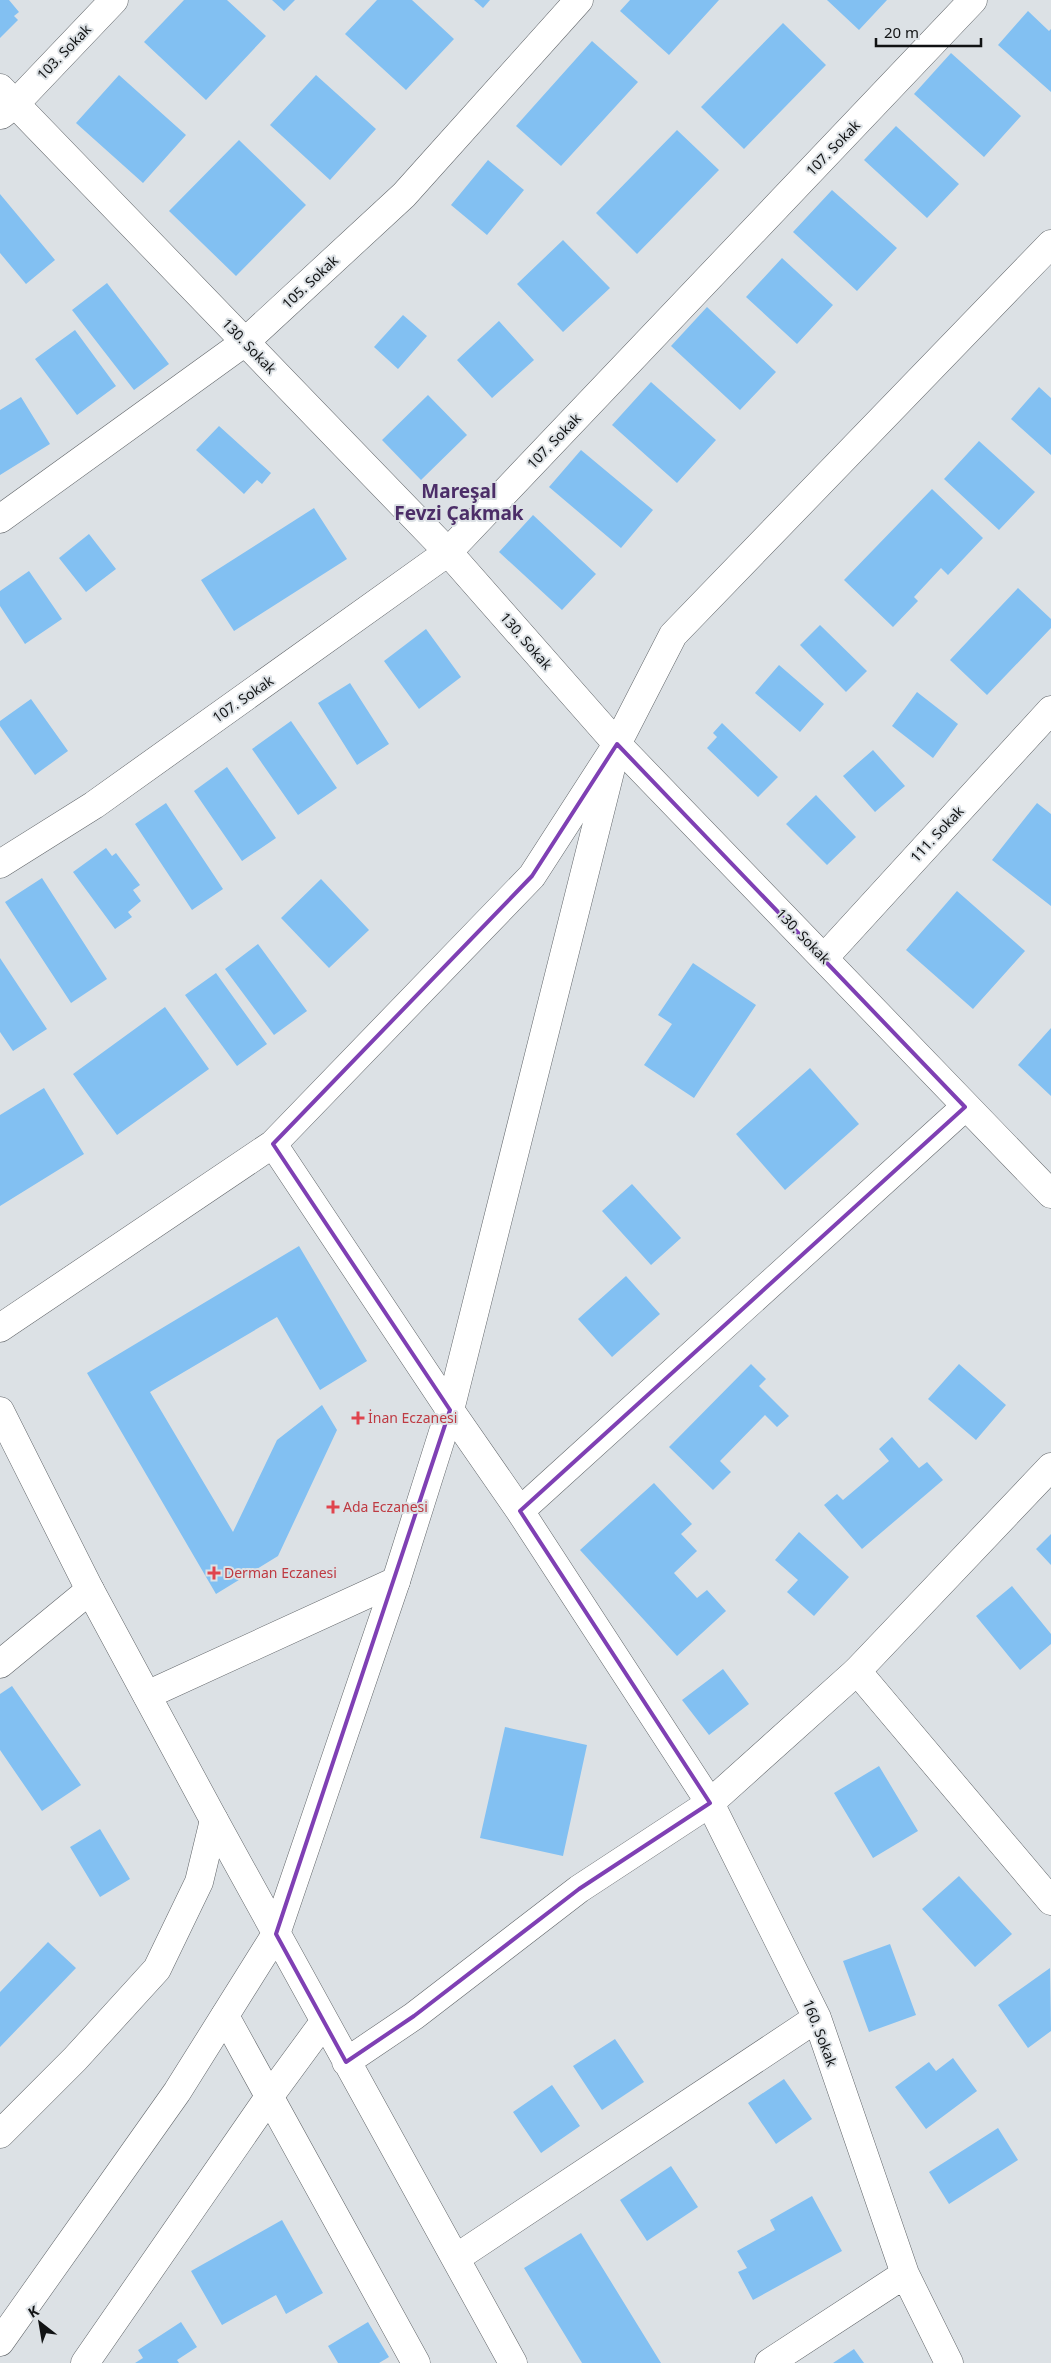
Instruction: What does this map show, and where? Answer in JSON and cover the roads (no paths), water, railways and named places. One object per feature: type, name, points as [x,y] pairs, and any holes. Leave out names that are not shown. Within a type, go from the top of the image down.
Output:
[{"type":"street","name":"103. Sokak","points":[[5,103],[114,0]]},
{"type":"street","name":"105. Sokak","points":[[0,519],[245,342],[404,195],[579,0]]},
{"type":"street","name":"107. Sokak","points":[[0,864],[94,805],[448,552],[973,0]]},
{"type":"street","name":"130. Sokak","points":[[5,103],[245,342],[448,552],[617,744],[965,1107],[1051,1194]]},
{"type":"street","points":[[0,1328],[273,1144],[532,876],[617,744],[673,635],[1051,244]]},
{"type":"street","name":"111. Sokak","points":[[824,958],[1051,711]]},
{"type":"street","points":[[0,2342],[177,2092],[276,1934],[396,1581],[450,1410],[617,744]]},
{"type":"street","points":[[520,1511],[965,1107]]},
{"type":"street","name":"160. Sokak","points":[[273,1144],[450,1410],[520,1511],[710,1803],[817,2018],[905,2274],[949,2363]]},
{"type":"street","points":[[0,1410],[90,1590],[324,2022],[513,2363]]},
{"type":"street","points":[[346,2062],[414,2016],[579,1889],[710,1803],[857,1670],[1051,1468]]},
{"type":"street","points":[[147,1694],[396,1581]]},
{"type":"street","points":[[0,1664],[90,1590]]},
{"type":"street","points":[[857,1670],[1046,1883]]},
{"type":"street","points":[[0,2134],[75,2059],[157,1969],[200,1882],[214,1820]]},
{"type":"street","points":[[225,2016],[416,2363]]},
{"type":"street","points":[[456,2258],[817,2018]]},
{"type":"street","points":[[85,2363],[269,2096],[324,2022]]},
{"type":"street","points":[[769,2363],[905,2274]]},
{"type":"place","name":"İnan Eczanesi","points":[[358,1418]]},
{"type":"place","name":"Ada Eczanesi","points":[[333,1507]]},
{"type":"place","name":"Derman Eczanesi","points":[[214,1573]]},
{"type":"district","name":"Mareşal Fevzi Çakmak","points":[[459,502]]}]
